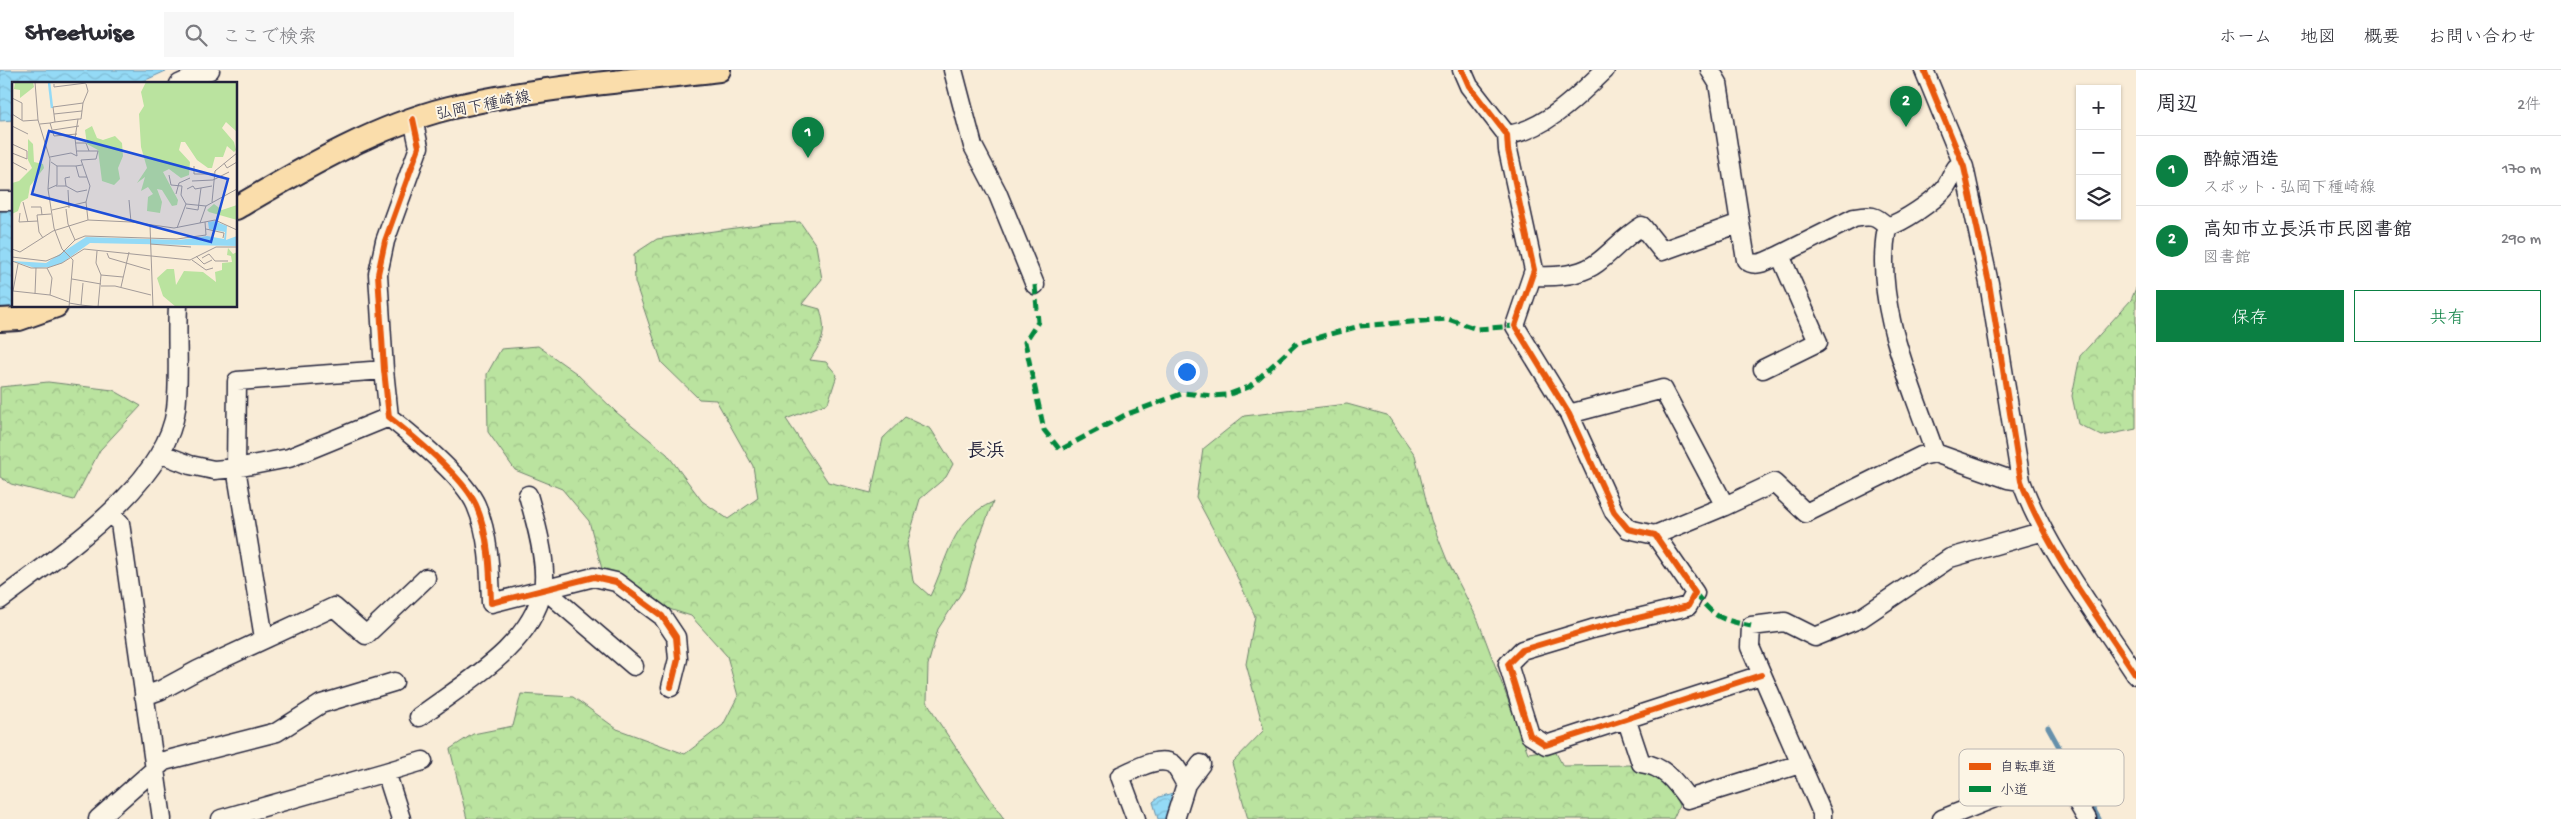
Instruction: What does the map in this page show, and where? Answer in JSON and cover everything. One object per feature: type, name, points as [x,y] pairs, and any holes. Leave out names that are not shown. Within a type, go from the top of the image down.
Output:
[{"type":"main road","name":"弘岡下種崎線","points":[[238,207],[337,151],[414,119],[448,108],[504,97],[720,70]]},
{"type":"main road","points":[[0,320],[19,319],[50,308]]},
{"type":"street","points":[[183,82],[210,70]]},
{"type":"street","points":[[953,70],[973,146],[998,192],[1035,286]]},
{"type":"street","points":[[1462,70],[1469,86],[1507,135],[1508,150],[1534,270],[1537,276],[1584,270],[1596,264],[1632,232],[1642,226],[1662,251],[1740,224]]},
{"type":"street","points":[[1507,135],[1521,133],[1547,118],[1579,95],[1605,70]]},
{"type":"street","points":[[1710,70],[1718,83],[1746,260],[1757,264],[1780,255],[1854,218],[1867,215],[1877,217],[1887,227]]},
{"type":"street","points":[[1924,70],[1964,167],[1989,282],[2020,481],[2044,531],[2136,675]]},
{"type":"street","points":[[414,119],[419,147],[385,241],[378,274],[384,370],[390,418],[460,482],[475,504],[489,554],[491,603],[594,576],[616,582],[662,616],[676,637],[678,660],[671,687]]},
{"type":"street","points":[[1887,227],[1899,224],[1944,188],[1956,168],[1964,167]]},
{"type":"street","points":[[1887,227],[1885,239],[1886,300],[1905,369],[1935,453]]},
{"type":"street","points":[[1762,369],[1818,342],[1780,255]]},
{"type":"street","points":[[1534,270],[1514,326],[1569,414],[1614,512],[1628,530],[1655,535],[1774,483],[1806,514],[1921,456],[1935,453],[2008,479],[2020,481]]},
{"type":"street","points":[[0,600],[110,514],[162,454],[176,410],[178,308]]},
{"type":"street","points":[[266,638],[263,632],[236,468],[237,381],[384,370]]},
{"type":"street","points":[[1569,414],[1663,389],[1725,506]]},
{"type":"street","points":[[162,454],[190,465],[214,470],[236,468],[289,458],[390,418]]},
{"type":"street","points":[[419,717],[518,640],[529,624],[543,588],[539,535],[528,495]]},
{"type":"street","points":[[110,514],[120,523],[162,819]]},
{"type":"street","points":[[1822,819],[1822,813],[1750,646],[1751,626],[1785,622],[1815,637],[1861,618],[1950,558],[2044,531]]},
{"type":"street","points":[[1655,535],[1694,593],[1688,606],[1592,628],[1522,650],[1508,664],[1530,735],[1546,745],[1761,675]]},
{"type":"street","points":[[144,696],[161,690],[198,670],[334,607],[366,635],[426,578]]},
{"type":"street","points":[[543,588],[634,666]]},
{"type":"street","points":[[98,819],[164,761],[277,732],[321,704],[394,682]]},
{"type":"street","points":[[1626,718],[1641,762],[1653,764],[1672,776],[1688,798],[1800,764]]},
{"type":"street","points":[[220,819],[423,761]]},
{"type":"street","points":[[1136,819],[1120,776],[1140,767],[1162,761],[1174,765],[1186,784]]},
{"type":"street","points":[[1175,819],[1186,784],[1201,764]]},
{"type":"street","points":[[386,772],[401,819]]},
{"type":"street","points":[[1942,819],[1975,806]]},
{"type":"street","points":[[2080,806],[2087,819]]},
{"type":"green space","points":[[800,222],[816,245],[822,279],[802,304],[820,309],[823,324],[821,341],[810,360],[826,362],[837,375],[828,403],[786,419],[828,482],[871,493],[883,438],[905,417],[931,429],[953,464],[946,477],[920,499],[907,544],[913,581],[930,596],[952,542],[959,530],[968,519],[993,502],[977,544],[965,587],[938,629],[928,665],[927,701],[938,721],[1004,819],[467,819],[450,749],[473,734],[513,726],[521,694],[573,697],[617,729],[685,754],[723,725],[738,696],[727,656],[691,616],[644,601],[602,569],[589,521],[562,489],[515,470],[488,432],[487,374],[501,349],[538,346],[576,373],[616,412],[667,454],[702,501],[728,519],[758,498],[753,466],[716,400],[699,399],[662,363],[635,282],[634,254],[657,239],[764,224]]},
{"type":"green space","points":[[2136,288],[2136,429],[2102,436],[2078,424],[2072,396],[2080,356],[2131,300]]},
{"type":"green space","points":[[48,382],[113,390],[141,406],[100,450],[74,500],[11,484],[0,477],[0,387]]},
{"type":"green space","points":[[1347,404],[1387,415],[1415,455],[1431,520],[1447,560],[1478,620],[1528,753],[1554,749],[1563,766],[1632,765],[1672,787],[1679,806],[1673,819],[1248,819],[1232,763],[1264,730],[1246,664],[1255,616],[1228,557],[1196,497],[1203,449],[1244,416]]},
{"type":"water","points":[[0,70],[168,70],[141,82],[12,82],[12,120],[0,121]]},
{"type":"water","points":[[12,210],[12,307],[0,308],[0,211]]},
{"type":"water","points":[[1173,793],[1175,797],[1167,819],[1158,819],[1153,802],[1159,797]]},
{"type":"waterway","points":[[2048,727],[2060,749]]},
{"type":"waterway","points":[[2092,806],[2099,819]]},
{"type":"marked path","points":[[1035,285],[1038,322],[1025,342],[1044,430],[1060,450],[1125,415],[1184,393],[1212,396],[1227,395],[1249,387],[1297,343],[1360,326],[1448,319],[1477,329],[1515,326]]},
{"type":"marked path","points":[[1695,593],[1718,616],[1751,626]]},
{"type":"cycle path","points":[[1462,70],[1469,86],[1507,135],[1508,150],[1534,270],[1515,326],[1569,414],[1614,512],[1628,529],[1655,535],[1695,593],[1688,606],[1592,629],[1522,650],[1508,664],[1530,735],[1546,745],[1761,675]]},
{"type":"cycle path","points":[[1924,70],[1964,167],[1989,283],[2021,481],[2031,506],[2058,556],[2136,675]]},
{"type":"cycle path","points":[[413,119],[419,147],[385,241],[378,274],[389,417],[450,470],[470,494],[484,528],[489,565],[491,603],[594,577],[616,582],[662,616],[676,637],[678,659],[671,687]]},
{"type":"place","name":"高知市立長浜市民図書館","points":[[1906,127]]},
{"type":"place","name":"酔鯨酒造","points":[[808,158]]},
{"type":"district","name":"長浜","points":[[986,449]]}]
